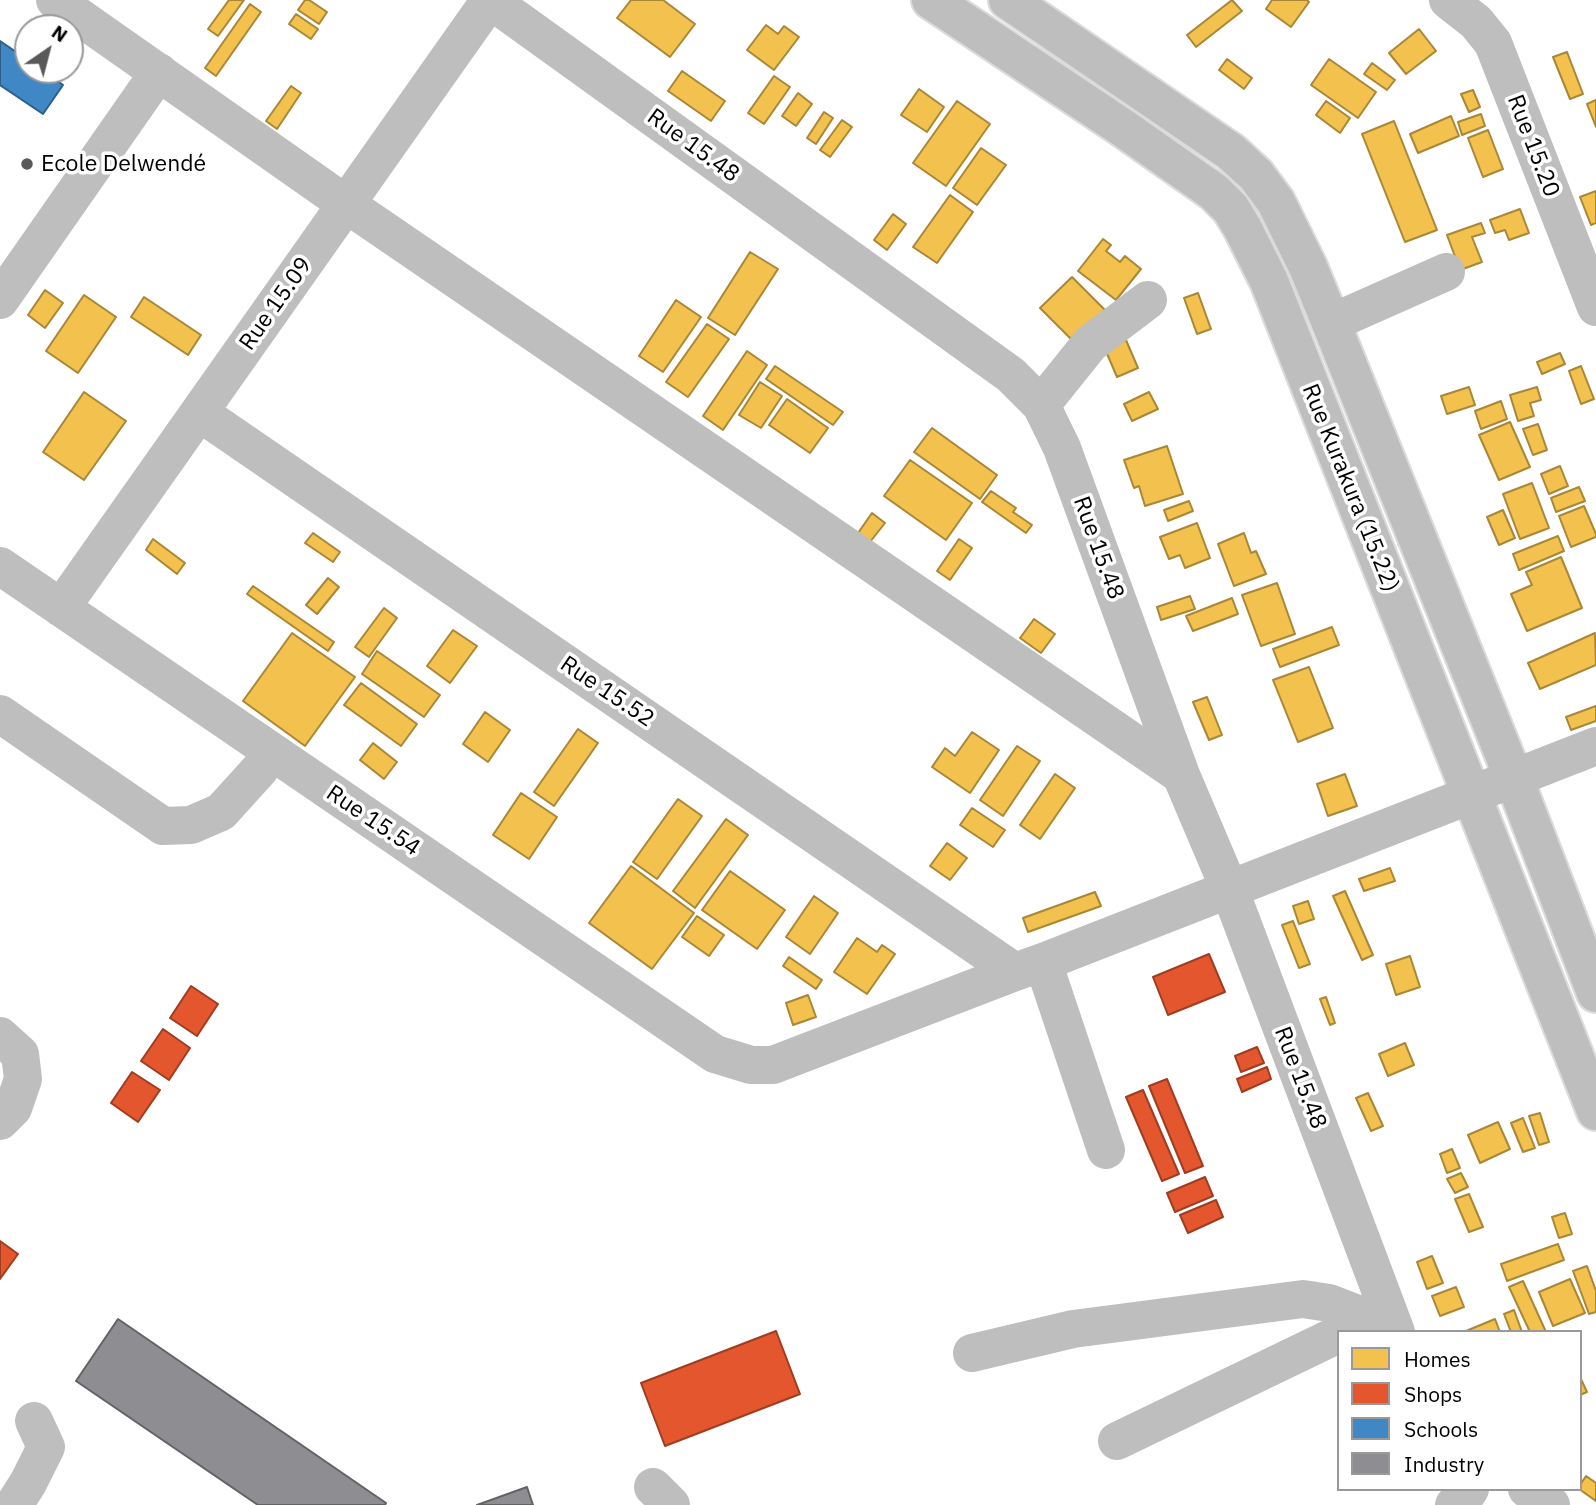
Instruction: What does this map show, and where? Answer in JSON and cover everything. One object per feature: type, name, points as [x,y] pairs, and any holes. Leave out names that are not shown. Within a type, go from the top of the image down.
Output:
[{"type":"street","points":[[55,0],[346,204],[1181,775]]},
{"type":"street","name":"Rue 15.09","points":[[61,608],[490,0]]},
{"type":"street","name":"Rue 15.48","points":[[490,0],[1012,375],[1041,405],[1067,461],[1181,775],[1229,888],[1368,1329]]},
{"type":"street","name":"Rue Kurakura (15.22)","points":[[931,0],[1214,192],[1231,209],[1243,229],[1269,281],[1596,1111]]},
{"type":"street","name":"Rue Kurakura (15.22)","points":[[1008,0],[1231,152],[1256,175],[1276,202],[1308,267],[1331,323],[1514,779],[1596,993]]},
{"type":"street","name":"Rue 15.20","points":[[1448,0],[1476,22],[1493,43],[1596,307]]},
{"type":"street","points":[[0,300],[159,72]]},
{"type":"street","points":[[1331,323],[1446,272]]},
{"type":"street","points":[[1041,405],[1090,344],[1148,300]]},
{"type":"street","name":"Rue 15.52","points":[[200,413],[1029,967]]},
{"type":"street","name":"Rue 15.54","points":[[0,566],[715,1054],[751,1065],[773,1065],[1029,967]]},
{"type":"street","points":[[0,714],[163,826],[191,825],[221,812],[260,769],[271,752]]},
{"type":"street","points":[[1106,1150],[1029,967],[1596,746]]},
{"type":"street","points":[[0,1035],[20,1054],[23,1079],[13,1108],[0,1121]]},
{"type":"street","points":[[972,1353],[1073,1329],[1303,1299],[1329,1303],[1368,1329]]},
{"type":"street","points":[[1117,1441],[1337,1343]]},
{"type":"street","points":[[14,1505],[46,1447],[34,1421]]},
{"type":"street","points":[[1454,1505],[1469,1491]]},
{"type":"street","points":[[1530,1491],[1551,1505]]},
{"type":"building: Homes","points":[[229,0],[244,0],[218,36],[208,29]]},
{"type":"building: Homes","points":[[305,0],[327,12],[319,24],[298,10]]},
{"type":"building: Homes","points":[[631,0],[663,0],[695,24],[670,57],[617,18]]},
{"type":"building: Homes","points":[[1232,0],[1242,11],[1196,47],[1187,35]]},
{"type":"building: Homes","points":[[1272,0],[1309,2],[1291,27],[1266,9]]},
{"type":"building: Homes","points":[[250,4],[261,12],[216,76],[205,68]]},
{"type":"building: Homes","points":[[296,14],[318,29],[311,39],[289,24]]},
{"type":"building: Homes","points":[[766,25],[778,34],[784,26],[799,37],[774,70],[747,50]]},
{"type":"building: Homes","points":[[1419,29],[1436,51],[1406,74],[1389,53]]},
{"type":"building: Homes","points":[[1567,52],[1583,94],[1570,99],[1553,57]]},
{"type":"building: Homes","points":[[1227,59],[1252,78],[1244,89],[1219,70]]},
{"type":"building: Homes","points":[[1329,59],[1376,92],[1358,118],[1311,85]]},
{"type":"building: Homes","points":[[1372,63],[1395,80],[1387,90],[1364,74]]},
{"type":"building: Homes","points":[[682,71],[725,101],[711,121],[668,91]]},
{"type":"building: Homes","points":[[774,76],[790,87],[764,124],[748,113]]},
{"type":"building: Homes","points":[[291,86],[301,93],[277,129],[266,121]]},
{"type":"building: Homes","points":[[919,89],[944,107],[927,132],[901,115]]},
{"type":"building: Homes","points":[[1473,90],[1480,107],[1469,112],[1461,94]]},
{"type":"building: Homes","points":[[798,93],[812,104],[796,126],[782,116]]},
{"type":"building: Homes","points":[[1596,100],[1596,127],[1587,104]]},
{"type":"building: Homes","points":[[957,101],[990,124],[946,186],[913,163]]},
{"type":"building: Homes","points":[[1326,101],[1350,118],[1340,133],[1316,115]]},
{"type":"building: Homes","points":[[824,112],[833,118],[816,144],[807,138]]},
{"type":"building: Homes","points":[[1481,114],[1485,126],[1462,135],[1458,122]]},
{"type":"building: Homes","points":[[1451,116],[1459,136],[1418,153],[1410,134]]},
{"type":"building: Homes","points":[[842,120],[852,127],[830,157],[820,150]]},
{"type":"building: Homes","points":[[1394,121],[1437,230],[1405,242],[1362,134]]},
{"type":"building: Homes","points":[[1488,130],[1503,169],[1483,177],[1468,138]]},
{"type":"building: Homes","points":[[981,148],[1006,165],[977,205],[953,188]]},
{"type":"building: Homes","points":[[1596,191],[1596,223],[1591,225],[1580,197]]},
{"type":"building: Homes","points":[[950,195],[973,212],[937,263],[913,247]]},
{"type":"building: Homes","points":[[1520,209],[1529,233],[1509,240],[1505,230],[1495,233],[1490,220]]},
{"type":"building: Homes","points":[[893,214],[906,224],[887,250],[874,240]]},
{"type":"building: Homes","points":[[1481,223],[1485,233],[1472,237],[1482,262],[1460,270],[1447,235]]},
{"type":"building: Homes","points":[[1103,239],[1111,245],[1106,251],[1120,262],[1125,256],[1141,269],[1116,300],[1078,271]]},
{"type":"building: Homes","points":[[750,252],[778,269],[735,335],[708,318]]},
{"type":"building: Homes","points":[[1072,277],[1108,313],[1076,344],[1040,308]]},
{"type":"building: Homes","points":[[45,290],[63,303],[45,328],[28,315]]},
{"type":"building: Homes","points":[[1198,293],[1211,329],[1197,334],[1184,298]]},
{"type":"building: Homes","points":[[84,295],[116,317],[78,373],[46,351]]},
{"type":"building: Homes","points":[[144,297],[201,335],[188,355],[131,317]]},
{"type":"building: Homes","points":[[676,300],[701,317],[663,372],[639,356]]},
{"type":"building: Homes","points":[[707,324],[729,339],[688,397],[666,382]]},
{"type":"building: Homes","points":[[1126,340],[1138,368],[1117,377],[1105,349]]},
{"type":"building: Homes","points":[[747,351],[767,365],[723,430],[703,416]]},
{"type":"building: Homes","points":[[1560,353],[1565,364],[1542,374],[1537,362]]},
{"type":"building: Homes","points":[[775,366],[843,412],[833,425],[766,379]]},
{"type":"building: Homes","points":[[1581,366],[1594,399],[1581,404],[1569,371]]},
{"type":"building: Homes","points":[[760,382],[782,396],[761,428],[739,415]]},
{"type":"building: Homes","points":[[1469,387],[1475,405],[1447,414],[1441,396]]},
{"type":"building: Homes","points":[[1537,387],[1541,400],[1530,403],[1534,416],[1518,421],[1510,395]]},
{"type":"building: Homes","points":[[84,392],[126,421],[84,480],[43,452]]},
{"type":"building: Homes","points":[[1149,392],[1158,409],[1132,421],[1124,404]]},
{"type":"building: Homes","points":[[787,399],[828,428],[810,453],[769,425]]},
{"type":"building: Homes","points":[[1501,401],[1507,419],[1481,429],[1475,411]]},
{"type":"building: Homes","points":[[1510,422],[1530,467],[1499,480],[1479,435]]},
{"type":"building: Homes","points":[[1538,424],[1547,450],[1533,455],[1523,429]]},
{"type":"building: Homes","points":[[932,428],[997,475],[980,499],[914,452]]},
{"type":"building: Homes","points":[[1167,446],[1183,494],[1145,506],[1139,486],[1134,488],[1124,460]]},
{"type":"building: Homes","points":[[910,460],[972,503],[946,540],[884,496]]},
{"type":"building: Homes","points":[[1560,466],[1568,486],[1549,494],[1541,474]]},
{"type":"building: Homes","points":[[1532,483],[1549,528],[1520,539],[1503,494]]},
{"type":"building: Homes","points":[[1579,487],[1585,501],[1556,512],[1551,498]]},
{"type":"building: Homes","points":[[991,491],[1016,508],[1013,512],[1032,525],[1026,533],[982,502]]},
{"type":"building: Homes","points":[[1189,501],[1193,511],[1168,521],[1164,510]]},
{"type":"building: Homes","points":[[1584,506],[1596,537],[1571,547],[1559,516]]},
{"type":"building: Homes","points":[[1503,510],[1515,538],[1499,545],[1487,517]]},
{"type":"building: Homes","points":[[872,513],[885,523],[870,542],[858,533]]},
{"type":"building: Homes","points":[[1197,523],[1210,558],[1185,568],[1180,555],[1169,559],[1160,537]]},
{"type":"building: Homes","points":[[313,533],[340,552],[333,562],[305,543]]},
{"type":"building: Homes","points":[[1244,533],[1251,553],[1256,551],[1266,574],[1234,586],[1218,544]]},
{"type":"building: Homes","points":[[1558,536],[1564,551],[1519,570],[1513,554]]},
{"type":"building: Homes","points":[[153,539],[185,563],[177,574],[146,550]]},
{"type":"building: Homes","points":[[959,539],[972,548],[950,580],[937,571]]},
{"type":"building: Homes","points":[[1561,557],[1582,608],[1527,631],[1511,594],[1532,585],[1526,572]]},
{"type":"building: Homes","points":[[328,578],[339,587],[317,614],[306,605]]},
{"type":"building: Homes","points":[[1277,583],[1295,634],[1261,646],[1242,595]]},
{"type":"building: Homes","points":[[253,586],[334,642],[328,651],[247,594]]},
{"type":"building: Homes","points":[[1190,596],[1195,609],[1161,620],[1157,607]]},
{"type":"building: Homes","points":[[1232,598],[1238,614],[1193,631],[1186,616]]},
{"type":"building: Homes","points":[[384,608],[397,618],[369,657],[355,647]]},
{"type":"building: Homes","points":[[1034,619],[1055,634],[1041,653],[1020,638]]},
{"type":"building: Homes","points":[[1332,627],[1339,645],[1280,667],[1273,649]]},
{"type":"building: Homes","points":[[453,630],[477,646],[450,683],[427,666]]},
{"type":"building: Homes","points":[[292,633],[355,677],[305,746],[243,701]]},
{"type":"building: Homes","points":[[1595,633],[1596,665],[1540,689],[1528,663]]},
{"type":"building: Homes","points":[[377,651],[440,695],[424,717],[362,674]]},
{"type":"building: Homes","points":[[1309,667],[1333,728],[1298,742],[1273,680]]},
{"type":"building: Homes","points":[[361,683],[417,724],[401,746],[344,705]]},
{"type":"building: Homes","points":[[1207,697],[1222,735],[1209,740],[1193,702]]},
{"type":"building: Homes","points":[[1596,706],[1596,721],[1571,730],[1566,717]]},
{"type":"building: Homes","points":[[485,712],[510,730],[488,762],[463,744]]},
{"type":"building: Homes","points":[[578,729],[598,743],[554,806],[534,792]]},
{"type":"building: Homes","points":[[972,732],[999,750],[970,793],[932,767],[945,748],[955,756]]},
{"type":"building: Homes","points":[[373,743],[397,762],[384,779],[360,760]]},
{"type":"building: Homes","points":[[1017,746],[1040,761],[1003,816],[980,800]]},
{"type":"building: Homes","points":[[1055,774],[1075,788],[1040,839],[1020,825]]},
{"type":"building: Homes","points":[[1345,774],[1357,806],[1328,816],[1317,784]]},
{"type":"building: Homes","points":[[521,793],[557,817],[529,859],[493,835]]},
{"type":"building: Homes","points":[[678,799],[702,816],[657,879],[633,862]]},
{"type":"building: Homes","points":[[972,808],[1005,830],[993,847],[960,825]]},
{"type":"building: Homes","points":[[726,819],[748,835],[695,908],[673,891]]},
{"type":"building: Homes","points":[[947,843],[967,858],[950,880],[930,866]]},
{"type":"building: Homes","points":[[631,866],[694,913],[652,969],[589,923]]},
{"type":"building: Homes","points":[[1390,868],[1395,881],[1364,891],[1359,879]]},
{"type":"building: Homes","points":[[730,871],[785,910],[757,949],[702,910]]},
{"type":"building: Homes","points":[[1345,891],[1373,955],[1362,960],[1333,896]]},
{"type":"building: Homes","points":[[1095,892],[1101,906],[1028,932],[1023,918]]},
{"type":"building: Homes","points":[[814,896],[838,913],[810,954],[786,937]]},
{"type":"building: Homes","points":[[1308,901],[1314,919],[1299,924],[1293,906]]},
{"type":"building: Homes","points":[[697,916],[724,935],[709,956],[682,937]]},
{"type":"building: Homes","points":[[1293,921],[1310,964],[1299,968],[1282,925]]},
{"type":"building: Homes","points":[[857,938],[877,952],[882,945],[895,954],[867,994],[834,972]]},
{"type":"building: Homes","points":[[1410,956],[1420,987],[1396,995],[1386,964]]},
{"type":"building: Homes","points":[[789,957],[822,980],[816,989],[783,966]]},
{"type":"building: Homes","points":[[808,995],[816,1017],[793,1025],[786,1003]]},
{"type":"building: Homes","points":[[1326,997],[1335,1023],[1330,1025],[1320,999]]},
{"type":"building: Homes","points":[[1405,1043],[1414,1065],[1388,1076],[1379,1054]]},
{"type":"building: Homes","points":[[1368,1093],[1383,1126],[1371,1131],[1356,1098]]},
{"type":"building: Homes","points":[[1540,1113],[1549,1142],[1539,1145],[1529,1116]]},
{"type":"building: Homes","points":[[1523,1118],[1535,1148],[1523,1152],[1511,1123]]},
{"type":"building: Homes","points":[[1498,1122],[1510,1149],[1480,1163],[1468,1135]]},
{"type":"building: Homes","points":[[1452,1149],[1460,1168],[1447,1173],[1440,1154]]},
{"type":"building: Homes","points":[[1461,1173],[1468,1187],[1455,1193],[1447,1179]]},
{"type":"building: Homes","points":[[1469,1194],[1483,1227],[1469,1232],[1455,1199]]},
{"type":"building: Homes","points":[[1565,1213],[1572,1234],[1559,1238],[1552,1217]]},
{"type":"building: Homes","points":[[1558,1244],[1564,1260],[1507,1281],[1501,1264]]},
{"type":"building: Homes","points":[[1432,1256],[1443,1283],[1427,1289],[1417,1262]]},
{"type":"building: Homes","points":[[1587,1266],[1596,1291],[1596,1312],[1589,1314],[1573,1271]]},
{"type":"building: Homes","points":[[1570,1279],[1585,1313],[1553,1326],[1539,1292]]},
{"type":"building: Homes","points":[[1523,1281],[1545,1330],[1529,1330],[1509,1287]]},
{"type":"building: Homes","points":[[1456,1287],[1464,1307],[1440,1316],[1432,1296]]},
{"type":"building: Homes","points":[[1514,1310],[1521,1330],[1510,1330],[1504,1314]]},
{"type":"building: Homes","points":[[1495,1319],[1499,1330],[1468,1330]]},
{"type":"building: Homes","points":[[1582,1381],[1587,1392],[1582,1394]]},
{"type":"building: Homes","points":[[1586,1476],[1596,1483],[1596,1501],[1582,1491],[1582,1482]]},
{"type":"building: Shops","points":[[1209,954],[1225,992],[1168,1015],[1153,977]]},
{"type":"building: Shops","points":[[191,986],[218,1004],[197,1036],[170,1018]]},
{"type":"building: Shops","points":[[163,1029],[190,1048],[169,1080],[141,1061]]},
{"type":"building: Shops","points":[[1257,1047],[1264,1063],[1241,1072],[1235,1056]]},
{"type":"building: Shops","points":[[1267,1067],[1271,1079],[1242,1092],[1237,1079]]},
{"type":"building: Shops","points":[[132,1072],[160,1090],[138,1122],[111,1103]]},
{"type":"building: Shops","points":[[1167,1079],[1203,1166],[1185,1173],[1149,1086]]},
{"type":"building: Shops","points":[[1143,1090],[1179,1174],[1162,1181],[1126,1097]]},
{"type":"building: Shops","points":[[1205,1177],[1213,1196],[1175,1212],[1167,1193]]},
{"type":"building: Shops","points":[[1216,1200],[1223,1217],[1188,1233],[1180,1215]]},
{"type":"building: Shops","points":[[0,1241],[18,1254],[0,1279]]},
{"type":"building: Shops","points":[[776,1331],[800,1394],[665,1446],[641,1383]]},
{"type":"building: Schools","points":[[0,41],[14,50],[14,84],[63,85],[43,114],[0,85]]},
{"type":"building: Industry","points":[[118,1319],[386,1503],[385,1505],[258,1505],[76,1381]]},
{"type":"building: Industry","points":[[527,1487],[533,1505],[477,1505]]},
{"type":"place","name":"Ecole Delwendé","points":[[27,164]]}]
